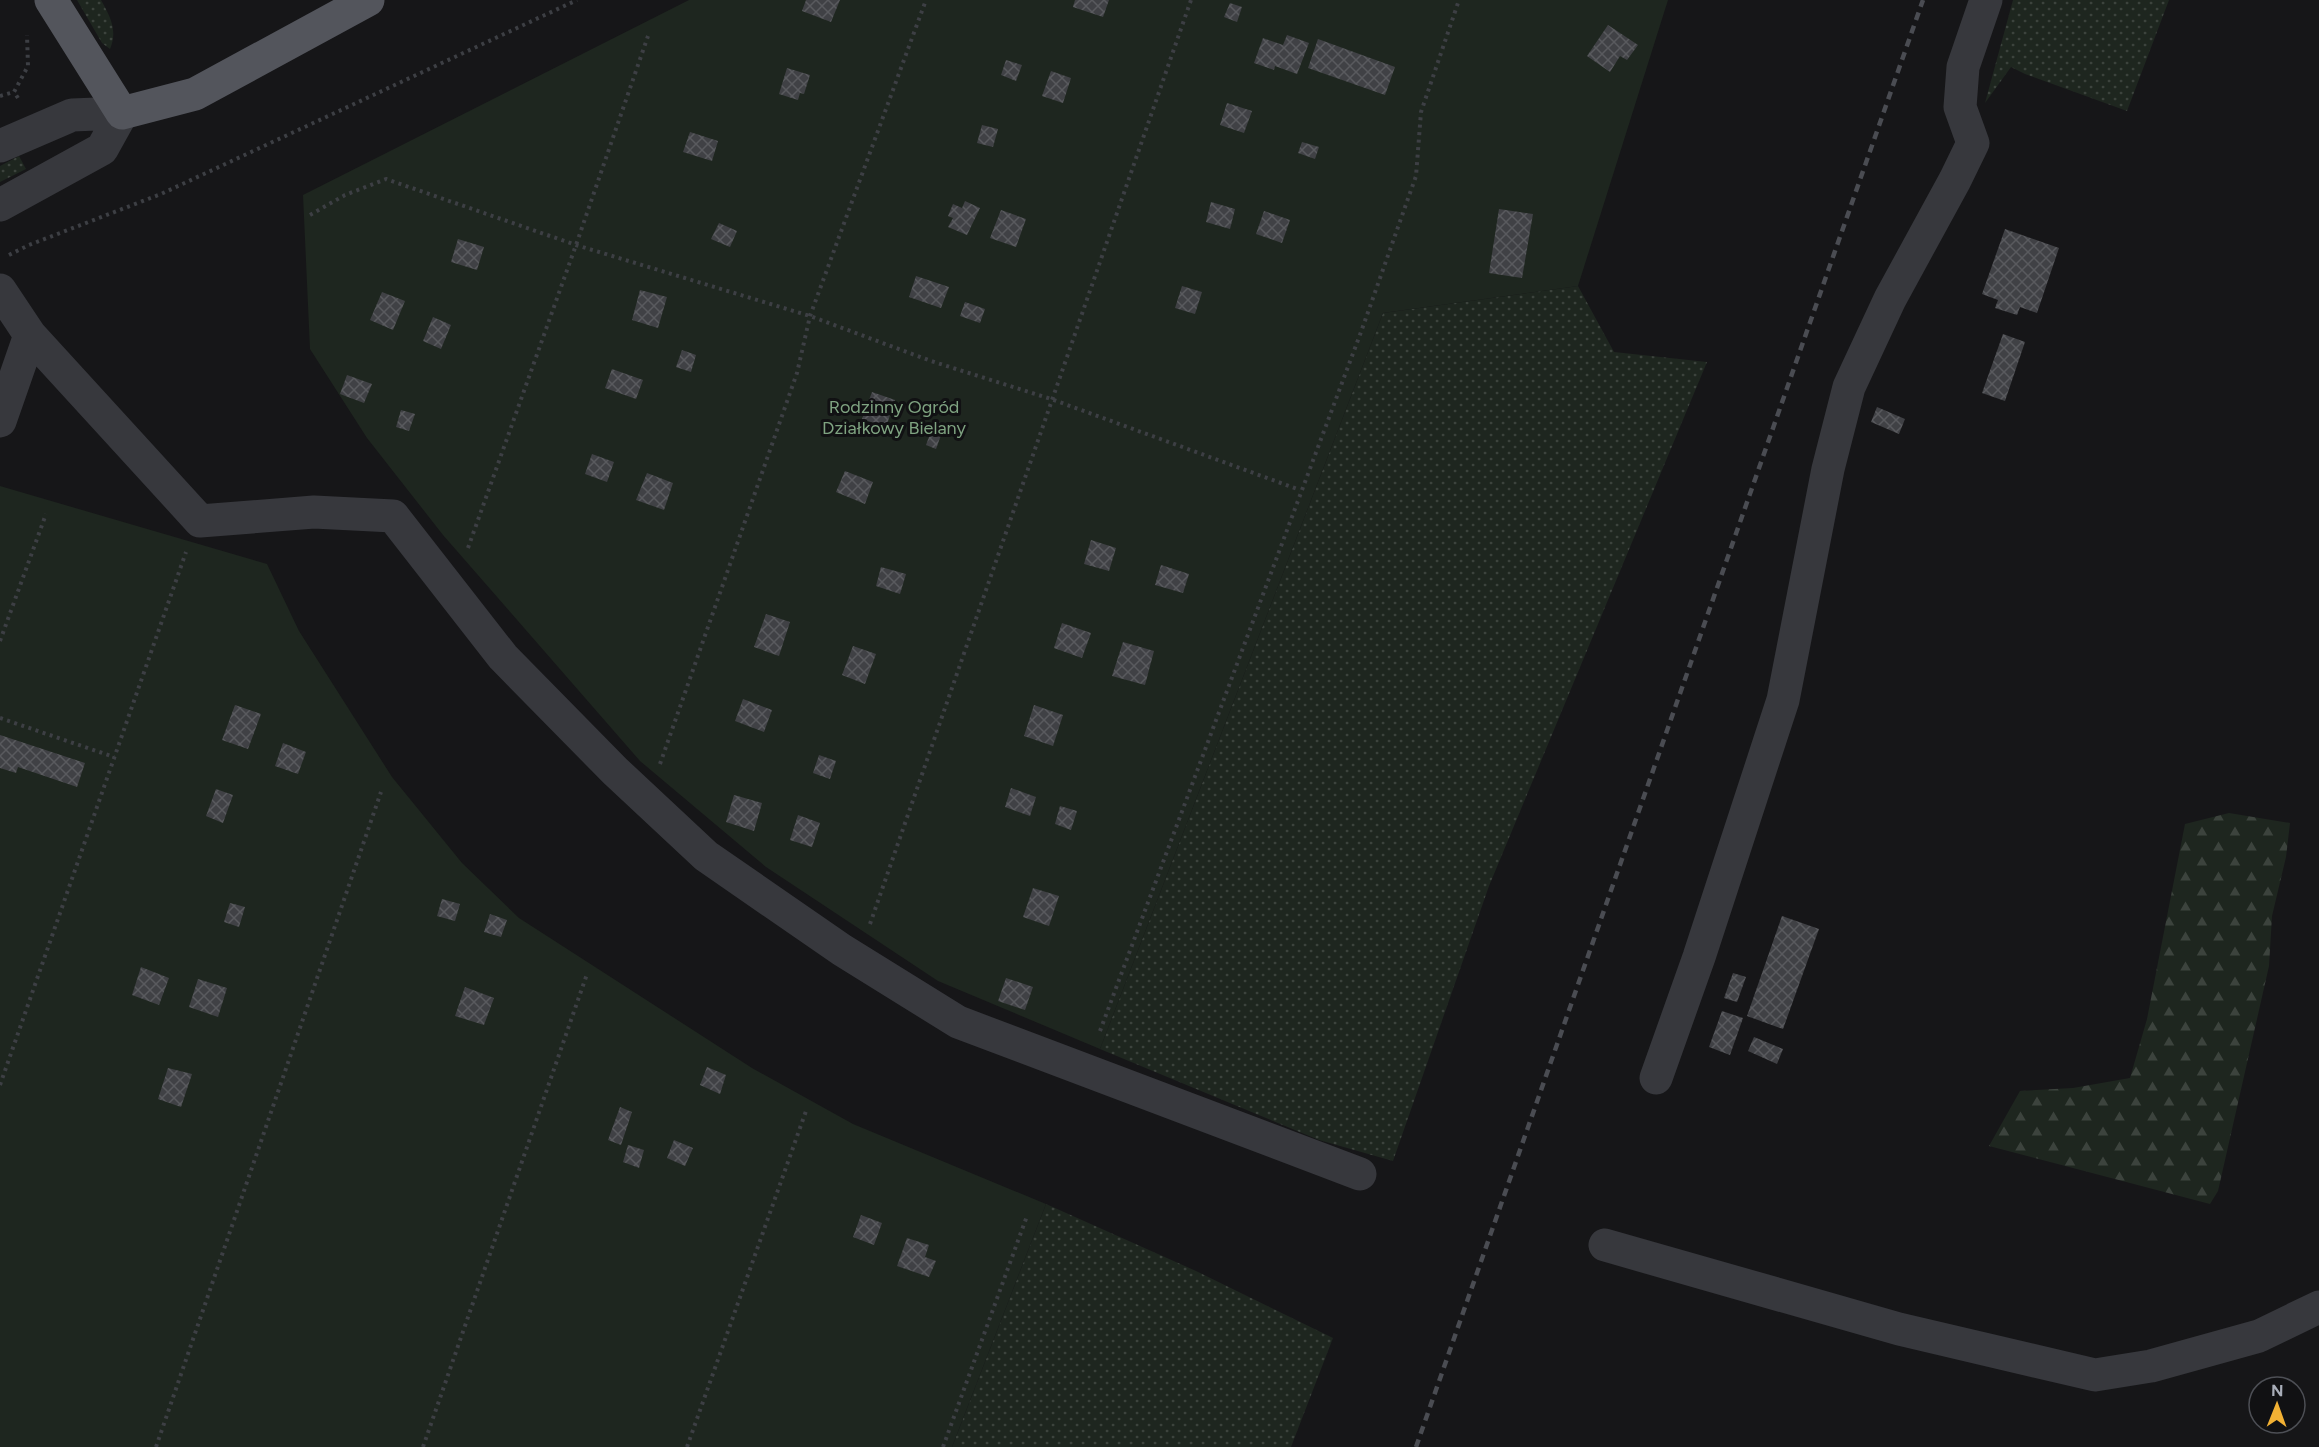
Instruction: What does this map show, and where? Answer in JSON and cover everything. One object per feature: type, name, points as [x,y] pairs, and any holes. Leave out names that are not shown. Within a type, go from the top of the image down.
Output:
[{"type":"main road","points":[[51,0],[122,113],[195,94],[368,0]]},
{"type":"street","points":[[1656,1078],[1699,957],[1783,700],[1828,469],[1849,387],[1890,298],[1973,143],[1960,107],[1963,67],[1986,0]]},
{"type":"street","points":[[0,146],[72,115],[122,113]]},
{"type":"street","points":[[0,205],[102,149],[122,113]]},
{"type":"street","points":[[0,290],[30,335],[200,521],[314,512],[393,516],[503,657],[615,771],[706,856],[842,950],[958,1022],[1360,1174]]},
{"type":"street","points":[[0,420],[30,335]]},
{"type":"street","points":[[1605,1245],[1899,1329],[2095,1374],[2151,1366],[2259,1336],[2319,1307]]},
{"type":"path","points":[[0,260],[29,244],[161,194],[577,0]]},
{"type":"path","points":[[660,765],[797,373],[810,316],[926,0]]},
{"type":"path","points":[[870,925],[1191,0]]},
{"type":"path","points":[[1100,1031],[1300,490],[1361,332],[1416,176],[1421,112],[1459,0]]},
{"type":"path","points":[[0,96],[14,92],[28,66],[28,38],[24,29]]},
{"type":"path","points":[[468,548],[648,36]]},
{"type":"path","points":[[14,92],[23,106]]},
{"type":"path","points":[[310,216],[345,195],[386,179],[576,245],[810,316],[930,361],[1051,399],[1300,490]]},
{"type":"path","points":[[0,641],[46,514]]},
{"type":"path","points":[[0,1085],[187,549]]},
{"type":"path","points":[[0,718],[114,757]]},
{"type":"path","points":[[156,1447],[381,792]]},
{"type":"path","points":[[423,1447],[587,974]]},
{"type":"path","points":[[687,1447],[806,1111]]},
{"type":"path","points":[[943,1447],[1028,1216]]},
{"type":"green space","points":[[77,0],[101,0],[113,30],[110,49],[102,43]]},
{"type":"green space","name":"Rodzinny Ogród Działkowy Bielany","points":[[689,0],[1668,0],[1578,286],[1383,313],[1100,1049],[938,981],[766,867],[640,761],[443,535],[367,438],[310,349],[303,195]]},
{"type":"green space","points":[[2013,0],[2169,0],[2127,111],[2011,67],[1985,103]]},
{"type":"green space","points":[[19,156],[26,169],[0,182],[0,166]]},
{"type":"green space","points":[[1578,286],[1614,352],[1707,362],[1489,886],[1393,1161],[1319,1140],[1100,1049],[1383,313]]},
{"type":"green space","points":[[0,486],[267,564],[299,631],[392,777],[462,863],[519,918],[752,1068],[853,1124],[1046,1204],[952,1447],[0,1447]]},
{"type":"green space","points":[[2229,813],[2290,823],[2286,857],[2272,916],[2269,966],[2218,1191],[2210,1204],[1989,1146],[2020,1091],[2073,1088],[2130,1078],[2147,1019],[2185,824]]},
{"type":"green space","points":[[1046,1204],[1196,1271],[1333,1338],[1291,1447],[952,1447]]},
{"type":"building","points":[[806,0],[840,0],[831,22],[802,11]]},
{"type":"building","points":[[1075,0],[1109,0],[1103,17],[1073,7]]},
{"type":"building","points":[[1230,3],[1242,7],[1237,22],[1224,17]]},
{"type":"building","points":[[1608,25],[1638,45],[1627,60],[1620,56],[1610,72],[1587,56]]},
{"type":"building","points":[[1287,35],[1309,43],[1297,74],[1275,66],[1274,70],[1254,63],[1263,38],[1283,45]]},
{"type":"building","points":[[1318,39],[1395,67],[1385,95],[1308,68]]},
{"type":"building","points":[[1006,60],[1022,65],[1016,81],[1001,75]]},
{"type":"building","points":[[787,68],[810,75],[804,94],[800,93],[798,100],[779,94]]},
{"type":"building","points":[[1051,71],[1071,78],[1063,103],[1042,96]]},
{"type":"building","points":[[1227,103],[1252,111],[1244,133],[1220,125]]},
{"type":"building","points":[[982,125],[998,129],[993,147],[977,143]]},
{"type":"building","points":[[690,132],[718,141],[712,161],[683,152]]},
{"type":"building","points":[[1302,142],[1319,147],[1315,159],[1298,153]]},
{"type":"building","points":[[965,201],[980,208],[967,235],[948,227],[953,218],[948,216],[953,204],[962,208]]},
{"type":"building","points":[[1211,202],[1235,209],[1230,229],[1206,222]]},
{"type":"building","points":[[1499,209],[1533,214],[1522,278],[1489,273]]},
{"type":"building","points":[[1001,210],[1026,219],[1016,247],[990,238]]},
{"type":"building","points":[[1264,211],[1290,220],[1282,243],[1256,234]]},
{"type":"building","points":[[719,223],[737,231],[730,247],[711,239]]},
{"type":"building","points":[[2005,229],[2059,248],[2037,313],[2020,307],[2017,315],[1995,308],[1998,300],[1982,294]]},
{"type":"building","points":[[458,239],[484,247],[477,270],[451,262]]},
{"type":"building","points":[[916,276],[949,287],[941,308],[909,297]]},
{"type":"building","points":[[1182,286],[1202,292],[1195,314],[1175,308]]},
{"type":"building","points":[[640,290],[667,297],[658,328],[632,320]]},
{"type":"building","points":[[382,292],[405,301],[393,330],[370,320]]},
{"type":"building","points":[[965,302],[985,309],[980,323],[960,316]]},
{"type":"building","points":[[433,317],[451,325],[441,349],[423,341]]},
{"type":"building","points":[[2003,334],[2025,342],[2005,401],[1982,393]]},
{"type":"building","points":[[682,350],[696,355],[691,372],[676,367]]},
{"type":"building","points":[[612,369],[643,380],[636,399],[605,388]]},
{"type":"building","points":[[347,375],[372,384],[364,403],[340,394]]},
{"type":"building","points":[[872,392],[895,400],[886,427],[862,419]]},
{"type":"building","points":[[1877,407],[1905,419],[1899,434],[1871,422]]},
{"type":"building","points":[[401,410],[415,414],[409,431],[396,427]]},
{"type":"building","points":[[935,421],[945,424],[936,449],[926,445]]},
{"type":"building","points":[[592,454],[614,462],[607,482],[585,474]]},
{"type":"building","points":[[845,471],[873,482],[865,504],[836,492]]},
{"type":"building","points":[[647,473],[673,483],[664,510],[636,500]]},
{"type":"building","points":[[1091,540],[1116,548],[1109,571],[1084,564]]},
{"type":"building","points":[[1161,565],[1189,574],[1183,593],[1155,585]]},
{"type":"building","points":[[881,567],[906,574],[900,594],[876,586]]},
{"type":"building","points":[[766,614],[790,622],[779,656],[754,647]]},
{"type":"building","points":[[1062,623],[1091,633],[1082,658],[1054,648]]},
{"type":"building","points":[[1123,642],[1154,651],[1145,685],[1112,676]]},
{"type":"building","points":[[853,646],[876,654],[865,684],[842,675]]},
{"type":"building","points":[[743,699],[772,710],[764,732],[735,721]]},
{"type":"building","points":[[235,705],[261,714],[248,749],[222,740]]},
{"type":"building","points":[[1034,705],[1063,715],[1053,746],[1024,736]]},
{"type":"building","points":[[0,735],[85,763],[77,787],[18,767],[16,773],[0,768]]},
{"type":"building","points":[[283,743],[306,752],[298,774],[275,766]]},
{"type":"building","points":[[819,755],[836,761],[830,779],[813,773]]},
{"type":"building","points":[[1011,788],[1036,797],[1030,816],[1005,807]]},
{"type":"building","points":[[216,789],[233,795],[223,823],[206,816]]},
{"type":"building","points":[[734,795],[762,803],[754,831],[726,822]]},
{"type":"building","points":[[1060,806],[1077,811],[1071,830],[1055,824]]},
{"type":"building","points":[[798,815],[820,823],[812,847],[790,840]]},
{"type":"building","points":[[1033,888],[1059,896],[1049,926],[1023,917]]},
{"type":"building","points":[[442,899],[460,904],[455,921],[437,916]]},
{"type":"building","points":[[230,903],[245,907],[239,927],[224,922]]},
{"type":"building","points":[[490,914],[507,920],[501,937],[484,932]]},
{"type":"building","points":[[1782,916],[1819,929],[1783,1029],[1747,1016]]},
{"type":"building","points":[[141,967],[169,978],[159,1005],[132,995]]},
{"type":"building","points":[[1733,973],[1746,977],[1737,1002],[1724,998]]},
{"type":"building","points":[[1006,978],[1033,987],[1025,1010],[998,1001]]},
{"type":"building","points":[[198,979],[227,988],[218,1017],[189,1007]]},
{"type":"building","points":[[465,987],[494,998],[484,1025],[455,1016]]},
{"type":"building","points":[[1722,1011],[1743,1018],[1730,1055],[1709,1047]]},
{"type":"building","points":[[1754,1037],[1783,1049],[1777,1064],[1748,1051]]},
{"type":"building","points":[[707,1067],[726,1075],[720,1094],[700,1085]]},
{"type":"building","points":[[168,1068],[192,1074],[181,1107],[158,1099]]},
{"type":"building","points":[[620,1107],[632,1112],[621,1145],[608,1140]]},
{"type":"building","points":[[674,1140],[693,1148],[685,1166],[667,1158]]},
{"type":"building","points":[[628,1145],[644,1150],[639,1168],[623,1162]]},
{"type":"building","points":[[861,1215],[882,1223],[874,1245],[853,1237]]},
{"type":"building","points":[[907,1238],[929,1245],[925,1257],[936,1261],[929,1277],[897,1266]]},
{"type":"railway","points":[[1416,1447],[1923,0]]}]
